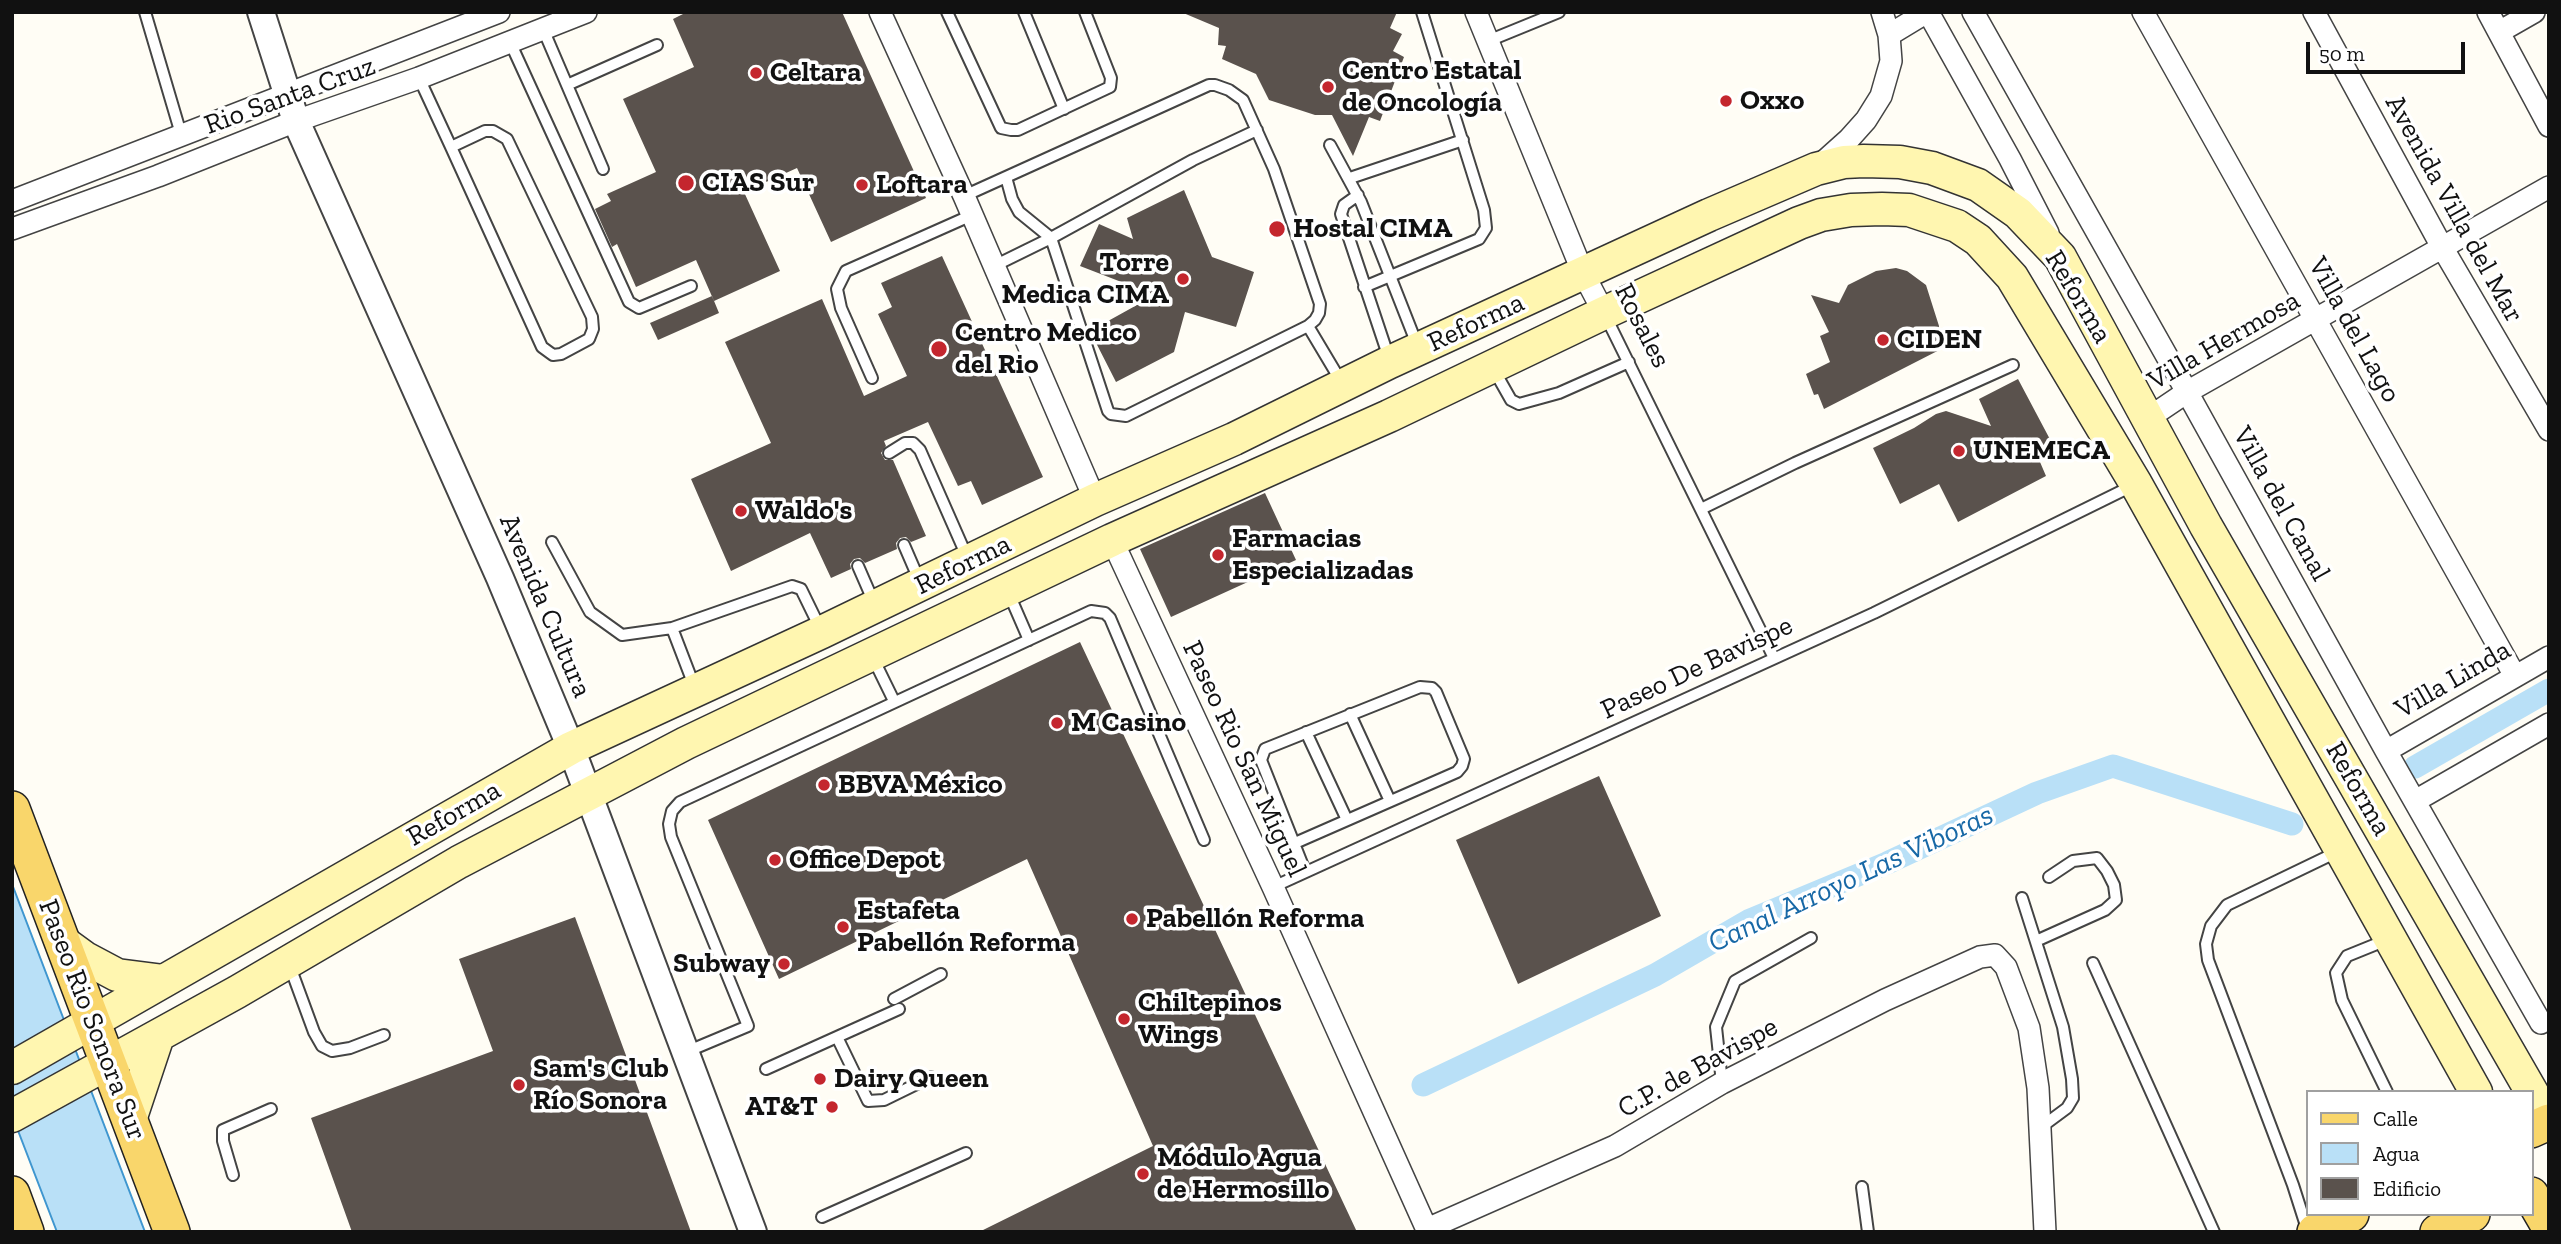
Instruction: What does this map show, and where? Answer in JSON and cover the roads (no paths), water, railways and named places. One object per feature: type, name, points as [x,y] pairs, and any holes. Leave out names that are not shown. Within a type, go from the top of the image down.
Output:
[{"type":"main road","name":"Reforma","points":[[12,1068],[571,748],[822,632],[1088,504],[1234,439],[1390,362],[1816,169],[1844,162],[1900,162],[1932,168],[1978,185],[2018,213],[2060,257],[2206,526],[2531,1090]]},
{"type":"main road","name":"Reforma","points":[[12,1116],[158,1036],[459,862],[686,743],[1124,535],[1255,478],[1787,229],[1821,215],[1882,209],[1909,210],[1956,226],[1978,240],[2012,277],[2172,547],[2475,1090]]},
{"type":"main road","points":[[1124,535],[1156,512],[1236,467],[1239,454],[1234,439]]},
{"type":"main road","points":[[996,596],[991,587],[1000,576],[1084,530],[1088,524],[1088,504]]},
{"type":"main road","points":[[2172,547],[2206,526]]},
{"type":"main road","name":"Paseo Rio Sonora Sur","points":[[12,809],[63,942],[84,1026],[100,1068],[130,1120],[172,1232]]},
{"type":"main road","points":[[63,942],[85,958],[117,975],[164,981]]},
{"type":"main road","points":[[130,1120],[158,1036]]},
{"type":"main road","name":"Reforma","points":[[2533,1094],[2549,1122]]},
{"type":"main road","points":[[2533,1129],[2549,1122]]},
{"type":"main road","points":[[2533,1182],[2549,1174]]},
{"type":"main road","points":[[2533,1198],[2549,1226]]},
{"type":"main road","points":[[2315,1232],[2347,1216]]},
{"type":"main road","points":[[2438,1232],[2468,1216]]},
{"type":"street","name":"Avenida Cultura","points":[[261,12],[296,121],[494,565],[571,748],[753,1232]]},
{"type":"street","name":"Rio Santa Cruz","points":[[12,201],[499,12]]},
{"type":"street","name":"Rio Santa Cruz","points":[[12,229],[158,176],[296,121],[419,78],[586,12]]},
{"type":"street","points":[[880,12],[994,265],[1088,504]]},
{"type":"street","name":"Rosales","points":[[1476,12],[1583,273],[1604,313]]},
{"type":"street","points":[[1816,169],[1866,120],[1881,96],[1891,61],[1889,35],[1882,12]]},
{"type":"street","points":[[1889,35],[1928,12],[2010,159],[2060,257]]},
{"type":"street","name":"Villa del Canal","points":[[1973,12],[2541,1023]]},
{"type":"street","name":"Villa del Lago","points":[[2143,12],[2515,676]]},
{"type":"street","name":"Avenida Villa del Mar","points":[[2314,12],[2442,247],[2549,430]]},
{"type":"street","points":[[2488,12],[2549,126]]},
{"type":"street","points":[[2500,32],[2534,12]]},
{"type":"street","name":"Villa Hermosa","points":[[2147,419],[2187,392],[2549,187]]},
{"type":"street","name":"Paseo Rio San Miguel","points":[[1124,535],[1272,887],[1427,1230]]},
{"type":"street","name":"Villa Linda","points":[[2386,751],[2549,657]]},
{"type":"street","points":[[2415,801],[2548,727]]},
{"type":"street","name":"C.P. de Bavispe","points":[[1427,1230],[1615,1146],[1723,1083],[1885,1000],[1980,957],[1995,955],[2006,967],[2029,1028],[2038,1088],[2040,1128]]},
{"type":"street","points":[[2040,1128],[2045,1232]]},
{"type":"lane","points":[[145,12],[181,134]]},
{"type":"lane","points":[[947,12],[1001,128],[1018,130],[1110,87],[1112,83],[1085,12]]},
{"type":"lane","points":[[1024,12],[1064,109]]},
{"type":"lane","points":[[1364,287],[1479,239],[1486,228],[1484,210],[1422,12]]},
{"type":"lane","points":[[1488,41],[1559,12]]},
{"type":"lane","points":[[543,29],[603,169]]},
{"type":"lane","points":[[510,42],[629,302],[639,308],[691,286]]},
{"type":"lane","points":[[567,85],[657,45]]},
{"type":"lane","points":[[419,78],[542,347],[553,355],[561,354],[589,339],[593,329],[592,317],[507,139],[493,131],[485,131],[451,147]]},
{"type":"lane","points":[[872,378],[841,308],[836,289],[846,271],[968,206],[1006,177],[1209,85],[1229,90],[1243,100],[1257,130],[1274,169],[1320,304],[1315,320],[1308,326],[1126,416],[1118,416],[1108,411],[1051,238],[1019,212],[1012,200],[1006,177]]},
{"type":"lane","points":[[994,265],[1257,130]]},
{"type":"lane","points":[[1350,178],[1463,140]]},
{"type":"lane","points":[[1330,145],[1358,195],[1419,350]]},
{"type":"lane","points":[[1358,195],[1344,205],[1341,214],[1390,362]]},
{"type":"lane","name":"Rosales","points":[[1604,313],[1774,658]]},
{"type":"lane","points":[[1308,326],[1343,386]]},
{"type":"lane","points":[[1492,367],[1511,400],[1519,404],[1559,393],[1629,362]]},
{"type":"lane","points":[[1701,509],[1795,463],[2013,365]]},
{"type":"lane","points":[[889,453],[905,443],[913,443],[920,450],[969,562]]},
{"type":"lane","name":"Paseo De Bavispe","points":[[1272,887],[1874,613],[2136,484]]},
{"type":"lane","points":[[552,542],[590,612],[622,635],[672,628],[792,586],[801,589],[822,632]]},
{"type":"lane","points":[[904,545],[922,584]]},
{"type":"lane","points":[[858,566],[876,606]]},
{"type":"lane","points":[[996,596],[1029,640]]},
{"type":"lane","points":[[684,1053],[748,1026],[671,837],[669,824],[672,811],[680,802],[1091,611],[1110,618],[1204,840]]},
{"type":"lane","points":[[672,628],[696,691]]},
{"type":"lane","points":[[871,655],[894,701]]},
{"type":"lane","points":[[1295,843],[1457,772],[1464,759],[1437,692],[1432,688],[1420,687],[1265,749],[1261,760],[1305,871]]},
{"type":"lane","points":[[1350,714],[1390,801]]},
{"type":"lane","points":[[1306,732],[1347,820]]},
{"type":"lane","points":[[2308,1232],[2293,1185],[2208,960],[2206,944],[2211,926],[2227,905],[2316,860],[2342,850]]},
{"type":"lane","points":[[2036,941],[2105,910],[2116,900],[2108,871],[2097,858],[2073,861],[2049,877]]},
{"type":"lane","points":[[2022,898],[2063,1027],[2072,1079],[2073,1098],[2067,1108],[2040,1128]]},
{"type":"lane","points":[[1723,1083],[1716,1027],[1735,981],[1811,938]]},
{"type":"lane","points":[[2386,1090],[2342,1000],[2336,973],[2347,956],[2392,938]]},
{"type":"lane","points":[[288,962],[313,1032],[322,1046],[332,1051],[350,1048],[384,1035]]},
{"type":"lane","points":[[2093,963],[2214,1232]]},
{"type":"lane","points":[[766,1069],[837,1037],[942,974]]},
{"type":"lane","points":[[837,1037],[868,1101],[884,1100],[931,1077]]},
{"type":"lane","points":[[233,1175],[223,1141],[223,1130],[271,1110]]},
{"type":"lane","points":[[822,1217],[966,1153]]},
{"type":"lane","points":[[1862,1187],[1868,1232]]},
{"type":"water","points":[[12,884],[145,1232],[57,1232],[12,1115]]},
{"type":"waterway","name":"Canal Arroyo Las Viboras","points":[[2415,767],[2549,690]]},
{"type":"waterway","name":"Canal Arroyo Las Viboras","points":[[1423,1085],[1655,975],[1750,920],[1887,863],[2037,793],[2113,766],[2292,824]]},
{"type":"place","name":"Celtara","points":[[756,73]]},
{"type":"place","name":"Centro Estatal de Oncología","points":[[1328,87]]},
{"type":"place","name":"Oxxo","points":[[1726,101]]},
{"type":"place","name":"CIAS Sur","points":[[686,183]]},
{"type":"place","name":"Loftara","points":[[862,185]]},
{"type":"place","name":"Hostal CIMA","points":[[1277,229]]},
{"type":"place","name":"Torre Medica CIMA","points":[[1183,279]]},
{"type":"place","name":"CIDEN","points":[[1883,340]]},
{"type":"place","name":"Centro Medico del Rio","points":[[939,349]]},
{"type":"place","name":"UNEMECA","points":[[1959,451]]},
{"type":"place","name":"Waldo's","points":[[741,511]]},
{"type":"place","name":"Farmacias Especializadas","points":[[1218,555]]},
{"type":"place","name":"M Casino","points":[[1057,723]]},
{"type":"place","name":"BBVA México","points":[[824,785]]},
{"type":"place","name":"Office Depot","points":[[775,860]]},
{"type":"place","name":"Pabellón Reforma","points":[[1132,919]]},
{"type":"place","name":"Estafeta Pabellón Reforma","points":[[843,927]]},
{"type":"place","name":"Subway","points":[[784,964]]},
{"type":"place","name":"Chiltepinos Wings","points":[[1124,1019]]},
{"type":"place","name":"Dairy Queen","points":[[820,1079]]},
{"type":"place","name":"Sam's Club Río Sonora","points":[[519,1085]]},
{"type":"place","name":"AT&T","points":[[832,1107]]},
{"type":"place","name":"Módulo Agua de Hermosillo","points":[[1143,1174]]}]
